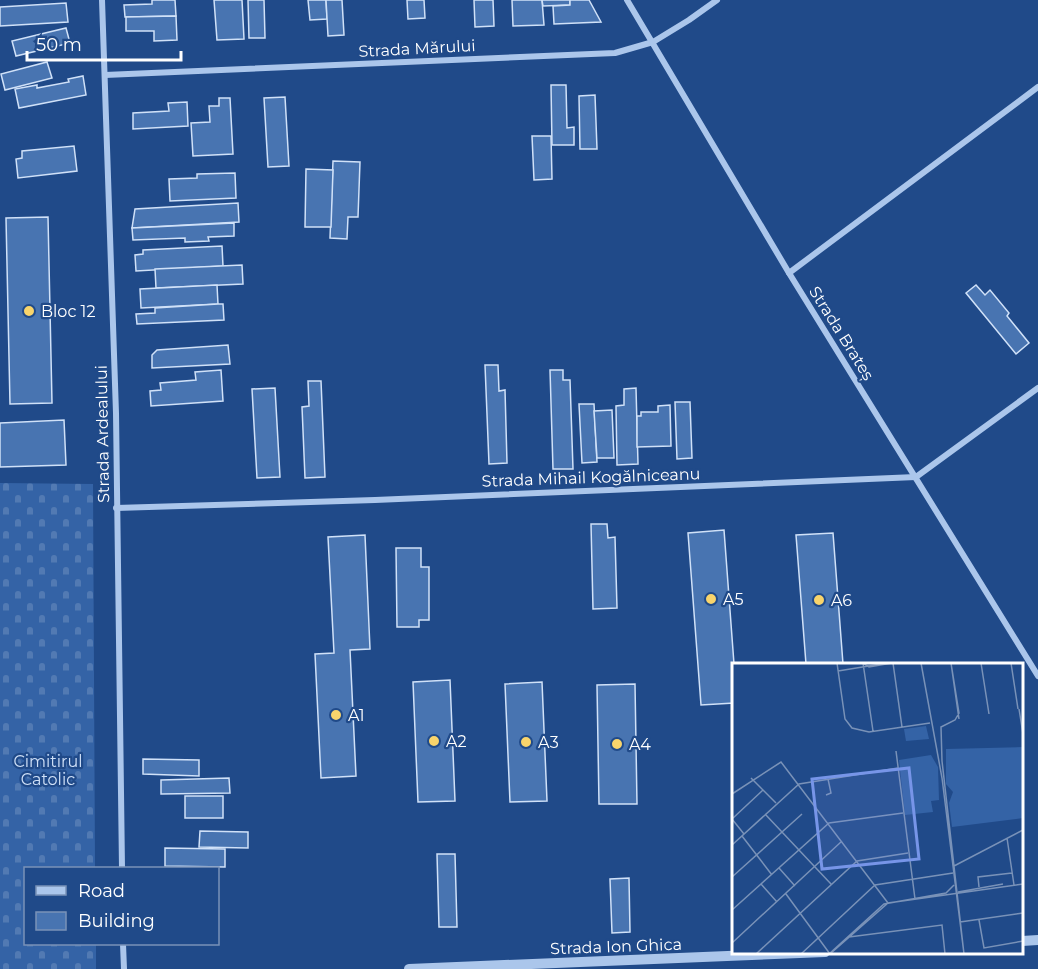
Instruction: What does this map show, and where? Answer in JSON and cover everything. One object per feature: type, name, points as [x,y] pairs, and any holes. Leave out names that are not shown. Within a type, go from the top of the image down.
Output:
[{"type":"street","name":"Strada Ardealului","points":[[102,0],[116,412],[122,867]]},
{"type":"street","name":"Strada Brateș","points":[[627,0],[789,273],[1038,676]]},
{"type":"street","name":"Strada Mărului","points":[[105,75],[615,53],[653,42],[717,0]]},
{"type":"street","points":[[789,273],[1038,87]]},
{"type":"street","points":[[916,477],[1038,388]]},
{"type":"street","name":"Strada Mihail Kogălniceanu","points":[[116,508],[375,500],[916,477]]},
{"type":"street","points":[[1023,941],[1038,940]]},
{"type":"street","points":[[123,945],[124,969]]},
{"type":"street","name":"Strada Ion Ghica","points":[[409,969],[776,954]]},
{"type":"green space","name":"Cimitirul Catolic","points":[[0,483],[93,484],[95,867],[24,867],[24,945],[96,945],[96,969],[0,969]]},
{"type":"building","points":[[152,0],[175,0],[176,16],[125,17],[124,5],[152,4]]},
{"type":"building","points":[[214,0],[242,0],[244,39],[217,40]]},
{"type":"building","points":[[248,0],[264,0],[265,38],[249,38]]},
{"type":"building","points":[[308,0],[326,0],[327,19],[310,20]]},
{"type":"building","points":[[326,0],[342,0],[344,35],[328,36]]},
{"type":"building","points":[[407,0],[424,0],[425,18],[408,19]]},
{"type":"building","points":[[474,0],[493,0],[494,26],[475,27]]},
{"type":"building","points":[[512,0],[542,0],[544,25],[513,26]]},
{"type":"building","points":[[542,0],[570,0],[570,5],[543,6]]},
{"type":"building","points":[[570,0],[589,0],[601,22],[554,24],[553,6],[570,5]]},
{"type":"building","points":[[66,3],[68,22],[0,26],[0,7]]},
{"type":"building","points":[[176,16],[177,40],[154,41],[154,31],[126,31],[126,17]]},
{"type":"building","points":[[66,28],[70,43],[16,56],[12,41]]},
{"type":"building","points":[[47,62],[52,78],[5,90],[1,74]]},
{"type":"building","points":[[83,76],[86,95],[19,108],[15,89],[37,85],[37,88],[69,82],[68,79]]},
{"type":"building","points":[[551,85],[566,85],[567,128],[574,127],[574,145],[552,145]]},
{"type":"building","points":[[595,95],[597,149],[580,149],[579,96]]},
{"type":"building","points":[[285,97],[289,166],[268,167],[264,98]]},
{"type":"building","points":[[219,98],[230,98],[233,154],[193,156],[191,123],[210,122],[209,106],[219,106]]},
{"type":"building","points":[[187,102],[188,126],[133,129],[133,113],[169,111],[168,103]]},
{"type":"building","points":[[532,136],[551,136],[552,179],[534,180]]},
{"type":"building","points":[[74,146],[77,171],[18,178],[16,159],[22,158],[22,151]]},
{"type":"building","points":[[333,161],[360,162],[358,217],[348,217],[347,239],[330,238]]},
{"type":"building","points":[[306,169],[333,170],[331,227],[305,227]]},
{"type":"building","points":[[235,173],[236,198],[170,201],[169,179],[197,178],[197,174]]},
{"type":"building","points":[[238,203],[239,222],[132,228],[135,209]]},
{"type":"building","name":"Bloc 12","points":[[48,217],[52,403],[10,404],[6,218]]},
{"type":"building","points":[[234,223],[234,236],[208,237],[209,241],[185,242],[185,238],[133,240],[132,228]]},
{"type":"building","points":[[222,246],[223,266],[136,271],[135,255],[143,254],[143,250]]},
{"type":"building","points":[[242,265],[243,284],[156,288],[155,269]]},
{"type":"building","points":[[217,285],[218,304],[141,308],[140,289]]},
{"type":"building","points":[[976,285],[985,295],[990,290],[1029,343],[1016,354],[966,293]]},
{"type":"building","points":[[223,304],[224,320],[137,324],[136,314],[155,313],[155,308]]},
{"type":"building","points":[[228,345],[230,364],[152,368],[152,355],[157,350]]},
{"type":"building","points":[[485,365],[498,365],[499,391],[505,390],[507,463],[489,464]]},
{"type":"building","points":[[221,370],[223,401],[151,406],[150,391],[161,390],[160,383],[196,380],[195,372]]},
{"type":"building","points":[[550,370],[563,370],[563,380],[570,380],[573,469],[553,469]]},
{"type":"building","points":[[308,381],[321,381],[325,477],[305,478],[302,407],[309,406]]},
{"type":"building","points":[[275,388],[280,477],[257,478],[252,389]]},
{"type":"building","points":[[636,388],[638,464],[617,465],[616,406],[624,405],[624,389]]},
{"type":"building","points":[[675,402],[690,402],[692,458],[677,459]]},
{"type":"building","points":[[579,404],[594,404],[597,462],[582,463]]},
{"type":"building","points":[[670,405],[671,446],[637,447],[637,416],[641,416],[641,412],[658,412],[658,406]]},
{"type":"building","points":[[612,410],[614,458],[597,458],[594,411]]},
{"type":"building","points":[[64,420],[66,465],[0,467],[0,423]]},
{"type":"building","points":[[591,524],[607,524],[608,538],[615,537],[617,608],[593,609]]},
{"type":"building","name":"A5","points":[[724,530],[734,663],[732,663],[732,703],[701,705],[688,533]]},
{"type":"building","name":"A6","points":[[833,533],[843,663],[806,663],[796,535]]},
{"type":"building","name":"A1","points":[[365,535],[370,649],[350,650],[356,776],[321,778],[315,654],[334,653],[328,537]]},
{"type":"building","points":[[396,548],[421,548],[421,567],[429,567],[429,620],[419,620],[419,627],[397,627]]},
{"type":"building","name":"A2","points":[[450,680],[455,801],[418,802],[413,682]]},
{"type":"building","name":"A3","points":[[542,682],[547,801],[510,802],[505,684]]},
{"type":"building","name":"A4","points":[[635,684],[637,804],[599,804],[597,685]]},
{"type":"building","points":[[143,759],[199,760],[199,776],[143,774]]},
{"type":"building","points":[[229,778],[230,793],[161,794],[161,780]]},
{"type":"building","points":[[185,796],[223,796],[223,818],[185,818]]},
{"type":"building","points":[[200,831],[248,832],[248,848],[199,847]]},
{"type":"building","points":[[165,848],[225,849],[225,867],[165,866]]},
{"type":"building","points":[[437,854],[455,854],[457,927],[439,927]]},
{"type":"building","points":[[629,878],[630,932],[612,933],[610,879]]},
{"type":"place","name":"Bloc 12","points":[[29,311]]},
{"type":"place","name":"A5","points":[[711,599]]},
{"type":"place","name":"A6","points":[[819,600]]},
{"type":"place","name":"A1","points":[[336,715]]},
{"type":"place","name":"A2","points":[[434,741]]},
{"type":"place","name":"A3","points":[[526,742]]},
{"type":"place","name":"A4","points":[[617,744]]}]
